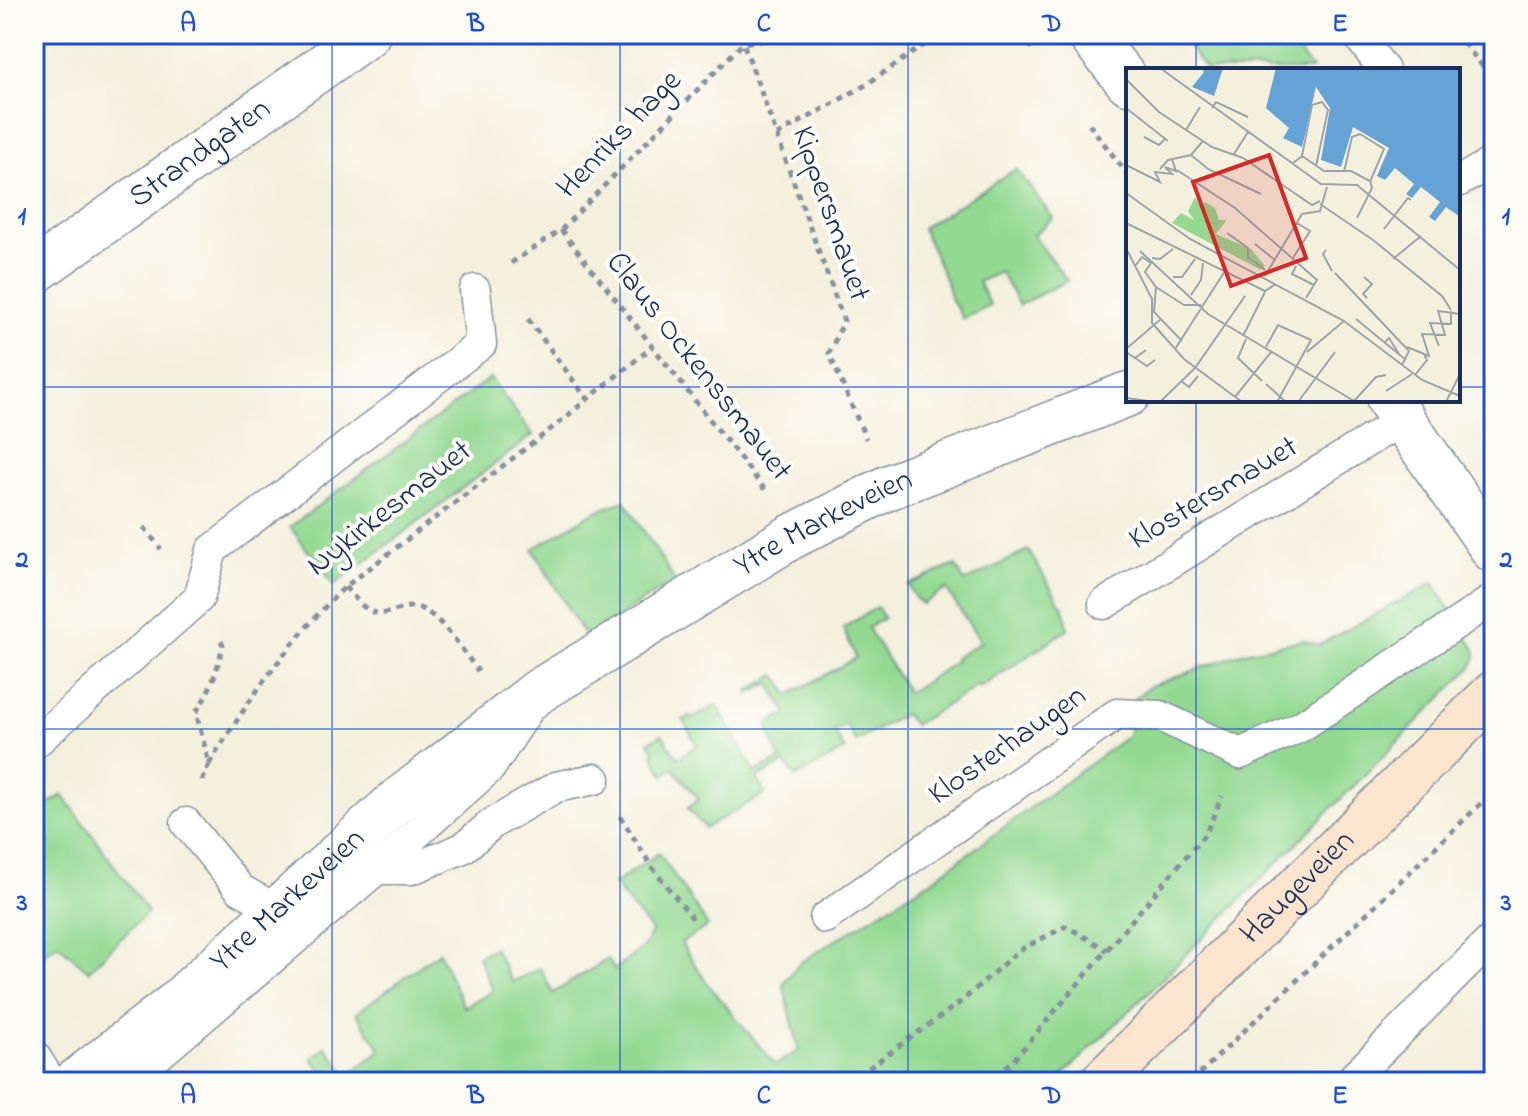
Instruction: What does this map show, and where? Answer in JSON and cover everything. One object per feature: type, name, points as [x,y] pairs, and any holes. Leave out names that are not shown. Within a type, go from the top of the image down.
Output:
[{"type":"main road","name":"Haugeveien","points":[[1102,1082],[1494,693]]},
{"type":"street","name":"Strandgaten","points":[[34,272],[368,34]]},
{"type":"street","points":[[1089,34],[1126,80]]},
{"type":"street","name":"Ytre Markeveien","points":[[75,1082],[175,1004],[396,802],[525,702],[791,537],[887,488],[1126,395]]},
{"type":"street","points":[[1395,410],[1494,551]]},
{"type":"lane","points":[[1357,34],[1382,68]]},
{"type":"lane","points":[[1460,176],[1494,161]]},
{"type":"lane","points":[[34,744],[199,598],[212,550],[481,344],[475,290]]},
{"type":"lane","name":"Klostersmauet","points":[[1104,604],[1395,410]]},
{"type":"lane","points":[[1240,754],[1300,727],[1492,600]]},
{"type":"lane","name":"Ytre Markeveien","points":[[127,1082],[377,869],[490,768],[525,702]]},
{"type":"lane","name":"Klosterhaugen","points":[[825,918],[1117,714],[1160,716],[1240,754]]},
{"type":"lane","name":"Ytre Markeveien","points":[[377,869],[412,869],[463,848],[493,823],[556,787],[595,779]]},
{"type":"lane","points":[[186,823],[240,889],[279,911]]},
{"type":"lane","points":[[1349,1082],[1494,937]]},
{"type":"lane","points":[[34,1055],[51,1082]]},
{"type":"path","name":"Kippersmauet","points":[[740,34],[844,321],[829,353],[887,488]]},
{"type":"path","points":[[743,43],[795,34]]},
{"type":"path","points":[[777,135],[864,86],[940,34]]},
{"type":"path","points":[[1456,34],[1494,80]]},
{"type":"path","name":"Henriks hage","points":[[510,263],[561,230],[743,43]]},
{"type":"path","name":"Claus Ockenssmauet","points":[[561,230],[769,495],[791,537]]},
{"type":"path","points":[[545,345],[587,399]]},
{"type":"path","name":"Nykirkesmauet","points":[[209,764],[277,660],[345,587],[652,347]]},
{"type":"path","points":[[34,381],[45,396],[34,408]]},
{"type":"path","points":[[345,587],[372,613],[382,616],[403,607],[417,607],[430,615],[525,702]]},
{"type":"path","points":[[203,742],[196,712],[207,697],[223,645]]},
{"type":"path","points":[[986,1082],[1011,1063],[1206,833],[1240,754]]},
{"type":"path","points":[[595,779],[652,867],[696,923]]},
{"type":"path","points":[[1191,1082],[1494,791]]},
{"type":"path","points":[[849,1082],[962,1001],[1018,951],[1066,926],[1107,950]]},
{"type":"green space","points":[[1179,34],[1286,34],[1311,68],[1204,68]]},
{"type":"green space","points":[[1016,169],[1053,218],[1033,235],[1067,281],[1019,305],[1000,272],[978,282],[990,306],[963,319],[950,297],[922,228]]},
{"type":"green space","points":[[490,378],[533,435],[334,585],[290,527]]},
{"type":"green space","points":[[625,501],[675,581],[585,637],[533,549],[596,511]]},
{"type":"green space","points":[[1028,550],[1065,611],[1068,629],[980,688],[978,686],[914,725],[904,714],[856,742],[846,725],[834,732],[845,750],[796,777],[785,763],[757,778],[765,794],[705,828],[687,808],[699,799],[673,768],[664,775],[649,742],[662,734],[678,758],[697,745],[683,720],[690,716],[692,719],[717,705],[755,772],[780,760],[767,725],[787,713],[769,683],[749,694],[748,691],[776,675],[789,695],[856,658],[843,628],[877,607],[884,618],[868,628],[908,693],[981,642],[946,589],[923,604],[908,585],[955,565],[965,582]]},
{"type":"green space","points":[[1433,583],[1475,649],[1476,658],[1470,669],[1056,1082],[331,1082],[312,1059],[326,1047],[348,1075],[381,1050],[356,1013],[439,952],[464,1007],[493,991],[478,956],[494,948],[512,982],[540,968],[553,993],[608,959],[614,970],[645,946],[651,931],[614,884],[659,853],[708,926],[681,943],[707,983],[775,1065],[799,1050],[783,983],[801,962],[932,880],[1128,736],[1135,698],[1151,686],[1245,652],[1303,640],[1319,645]]},
{"type":"green space","points":[[63,795],[148,912],[88,971],[58,944],[34,960],[34,811]]}]
